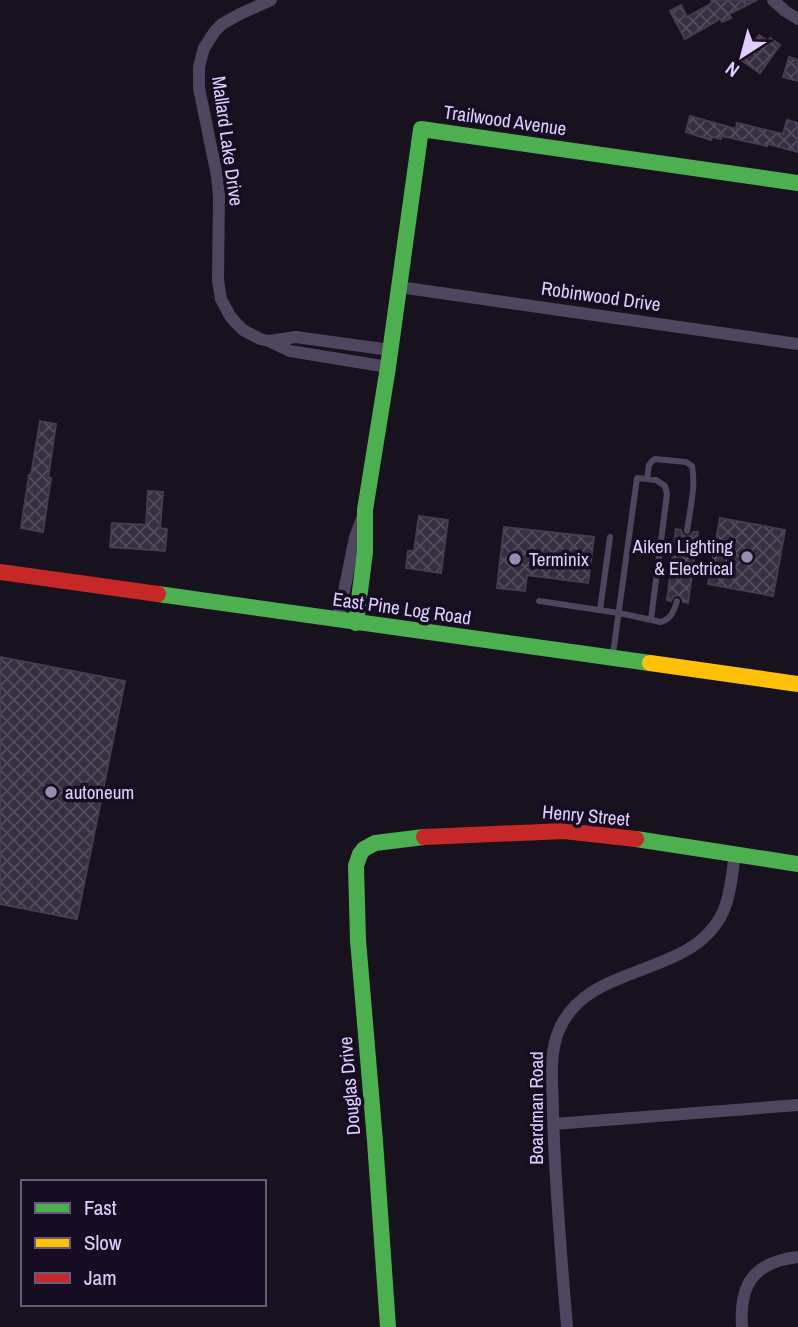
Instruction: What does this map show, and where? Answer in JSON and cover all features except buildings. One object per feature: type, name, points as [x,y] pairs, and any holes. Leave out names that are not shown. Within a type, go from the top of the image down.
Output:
[{"type":"street","name":"Mallard Lake Drive","points":[[271,0],[231,18],[215,31],[204,48],[199,67],[198,78],[219,196],[218,280],[221,299],[230,316],[243,330],[290,352],[388,367]]},
{"type":"street","points":[[773,0],[798,19]]},
{"type":"street","name":"Trailwood Avenue","points":[[338,621],[355,537],[365,510],[421,129],[798,183]]},
{"type":"street","name":"Robinwood Drive","points":[[399,287],[798,344]]},
{"type":"street","points":[[269,341],[296,337],[390,350]]},
{"type":"street","name":"Trailwood Avenue","points":[[356,623],[364,567],[367,529],[365,510]]},
{"type":"street","name":"East Pine Log Road","points":[[0,572],[798,684]]},
{"type":"street","name":"Henry Street","points":[[369,846],[428,837],[551,831],[615,836],[798,863]]},
{"type":"street","name":"Douglas Drive","points":[[369,846],[360,854],[356,866],[358,940],[388,1327]]},
{"type":"street","name":"Boardman Road","points":[[567,1327],[555,1166],[553,1052],[559,1030],[578,1002],[596,988],[658,963],[701,940],[716,923],[727,900],[735,855]]},
{"type":"street","points":[[554,1124],[798,1105]]},
{"type":"street","points":[[742,1327],[742,1299],[754,1276],[776,1261],[798,1257]]},
{"type":"lane","points":[[647,479],[649,465],[655,459],[687,462],[692,466],[687,531]]},
{"type":"lane","points":[[613,659],[637,478],[656,480],[665,486],[667,494],[651,619]]},
{"type":"lane","points":[[600,610],[610,537]]},
{"type":"lane","points":[[539,601],[661,622],[667,620],[677,601]]},
{"type":"traffic: fast","points":[[356,623],[365,552],[365,510],[421,129],[798,183]]},
{"type":"traffic: fast","points":[[158,594],[650,663]]},
{"type":"traffic: fast","points":[[388,1327],[358,940],[356,866],[364,849],[375,843],[424,837]]},
{"type":"traffic: fast","points":[[636,839],[798,864]]},
{"type":"traffic: slow","points":[[650,663],[798,684]]},
{"type":"traffic: jam","points":[[0,572],[158,594]]},
{"type":"traffic: jam","points":[[424,837],[564,831],[636,839]]},
{"type":"place","name":"Aiken Lighting & Electrical","points":[[747,557]]},
{"type":"place","name":"Terminix","points":[[515,559]]},
{"type":"place","name":"autoneum","points":[[51,792]]}]
